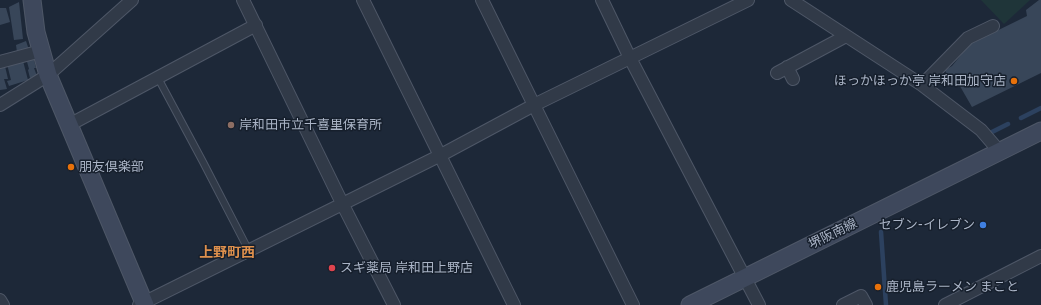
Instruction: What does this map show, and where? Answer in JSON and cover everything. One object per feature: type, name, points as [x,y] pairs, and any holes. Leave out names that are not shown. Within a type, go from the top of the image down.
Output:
[{"type":"main road","points":[[32,0],[36,32],[48,75],[143,304]]},
{"type":"main road","name":"堺阪南線","points":[[690,305],[1041,131]]},
{"type":"street","points":[[0,105],[48,75],[132,0]]},
{"type":"street","points":[[243,0],[394,305]]},
{"type":"street","points":[[364,0],[514,305]]},
{"type":"street","points":[[482,0],[633,305]]},
{"type":"street","points":[[602,0],[630,58],[759,305]]},
{"type":"street","points":[[143,304],[441,155],[534,105],[748,0]]},
{"type":"street","points":[[791,0],[922,86],[981,130],[1000,152]]},
{"type":"street","points":[[69,125],[256,25]]},
{"type":"street","points":[[922,86],[968,38],[993,26]]},
{"type":"street","points":[[793,79],[782,70],[846,36]]},
{"type":"street","points":[[0,62],[41,51]]},
{"type":"street","points":[[945,305],[1041,256]]},
{"type":"street","points":[[844,305],[861,296],[866,305]]},
{"type":"street","points":[[0,300],[3,305]]},
{"type":"lane","points":[[158,78],[204,162],[249,251]]},
{"type":"green space","points":[[981,0],[1030,0],[1004,24]]},
{"type":"building","points":[[1041,0],[1041,73],[972,107],[957,81],[951,85],[945,70],[952,66],[970,44],[1027,16],[1026,10]]},
{"type":"building","points":[[19,2],[23,39],[14,40],[9,7]]},
{"type":"building","points":[[0,8],[6,8],[10,22],[0,25]]},
{"type":"building","points":[[26,41],[29,50],[17,52],[16,45]]},
{"type":"building","points":[[33,56],[36,68],[34,68],[37,76],[30,78],[26,58]]},
{"type":"building","points":[[23,61],[28,80],[9,86],[7,81],[11,80],[7,64]]},
{"type":"building","points":[[4,62],[8,79],[4,79],[7,89],[0,90],[0,63]]},
{"type":"waterway","points":[[1021,118],[1041,108]]},
{"type":"waterway","points":[[992,132],[1008,124]]},
{"type":"waterway","points":[[881,232],[886,305]]},
{"type":"place","name":"ほっかほっか亭 岸和田加守店","points":[[1014,81]]},
{"type":"place","name":"岸和田市立千喜里保育所","points":[[231,125]]},
{"type":"place","name":"朋友倶楽部","points":[[71,167]]},
{"type":"place","name":"セブン-イレブン","points":[[983,225]]},
{"type":"place","name":"スギ薬局 岸和田上野店","points":[[332,268]]},
{"type":"place","name":"鹿児島ラーメン まこと","points":[[878,287]]},
{"type":"district","name":"上野町西","points":[[227,253]]}]
